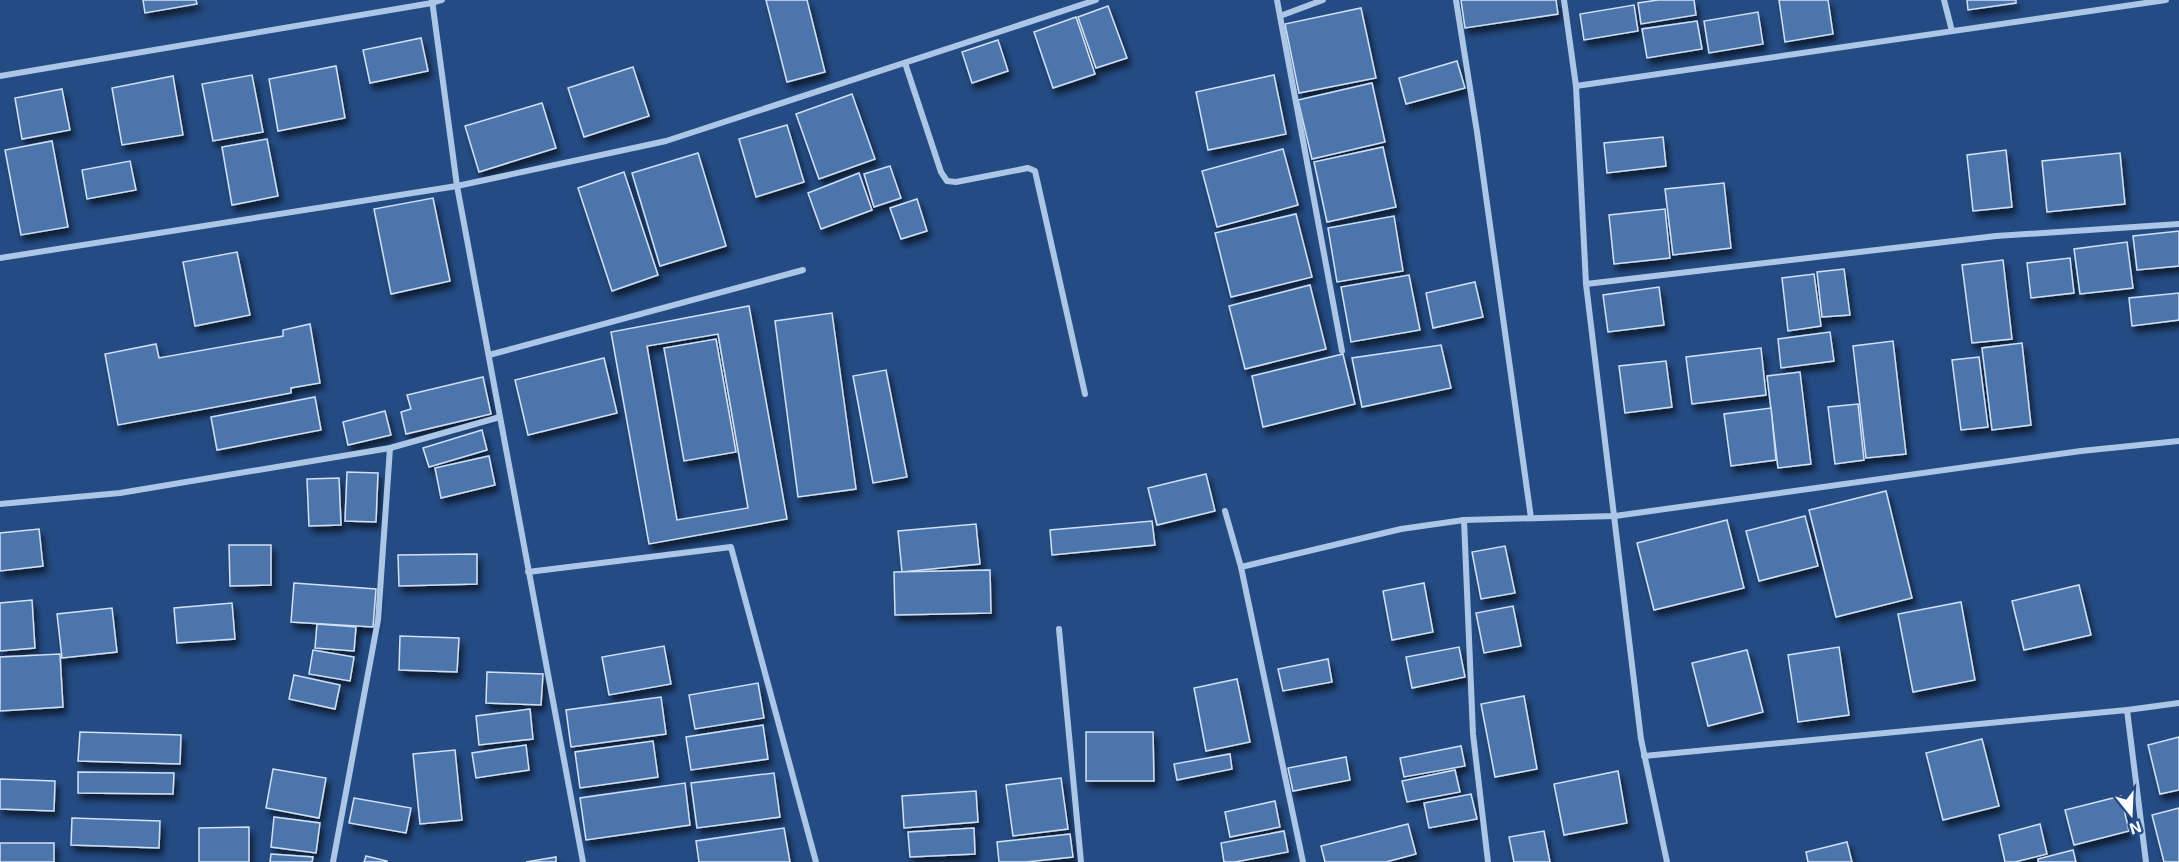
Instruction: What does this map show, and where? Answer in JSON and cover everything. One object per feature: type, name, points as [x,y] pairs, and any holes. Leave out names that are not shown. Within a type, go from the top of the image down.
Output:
[{"type":"street","points":[[0,76],[442,0]]},
{"type":"street","points":[[0,258],[457,186],[666,141],[1096,0]]},
{"type":"street","points":[[1277,0],[1342,351]]},
{"type":"street","points":[[1280,16],[1323,0]]},
{"type":"street","points":[[1456,0],[1531,518]]},
{"type":"street","points":[[1564,0],[1576,86],[1586,284],[1641,739],[1667,862]]},
{"type":"street","points":[[1944,0],[1952,31]]},
{"type":"street","points":[[1576,86],[2166,0]]},
{"type":"street","points":[[432,2],[457,186],[583,862]]},
{"type":"street","points":[[905,63],[941,172],[947,181],[956,182],[1028,168],[1035,171],[1084,394]]},
{"type":"street","points":[[1586,284],[1996,236],[2179,224]]},
{"type":"street","points":[[489,355],[803,270]]},
{"type":"street","points":[[0,504],[120,493],[390,448],[500,417]]},
{"type":"street","points":[[1241,567],[1401,529],[1464,520],[1615,516],[2069,453],[2179,441]]},
{"type":"street","points":[[333,862],[378,620],[390,448]]},
{"type":"street","points":[[1225,510],[1241,567],[1303,862]]},
{"type":"street","points":[[1464,520],[1473,734],[1488,862]]},
{"type":"street","points":[[528,572],[731,547],[816,862]]},
{"type":"street","points":[[1059,629],[1081,862]]},
{"type":"street","points":[[1644,756],[2127,710],[2179,703]]},
{"type":"street","points":[[2127,710],[2146,862]]},
{"type":"building","points":[[143,0],[196,0],[197,4],[145,13]]},
{"type":"building","points":[[766,0],[807,0],[825,72],[787,82]]},
{"type":"building","points":[[1461,0],[1556,0],[1558,14],[1465,28]]},
{"type":"building","points":[[1658,0],[1694,0],[1696,15],[1641,24],[1638,3]]},
{"type":"building","points":[[1779,0],[1828,0],[1833,34],[1785,42]]},
{"type":"building","points":[[1967,0],[2016,0],[2016,3],[1968,10]]},
{"type":"building","points":[[1634,5],[1638,31],[1584,40],[1580,14]]},
{"type":"building","points":[[1108,6],[1127,58],[1096,68],[1078,17]]},
{"type":"building","points":[[1361,8],[1376,78],[1299,93],[1285,24]]},
{"type":"building","points":[[1758,12],[1763,44],[1709,53],[1704,21]]},
{"type":"building","points":[[1076,17],[1095,74],[1053,88],[1034,32]]},
{"type":"building","points":[[1697,21],[1702,49],[1647,58],[1642,29]]},
{"type":"building","points":[[421,38],[428,71],[370,83],[363,50]]},
{"type":"building","points":[[998,40],[1008,71],[972,83],[962,52]]},
{"type":"building","points":[[1457,61],[1465,88],[1406,104],[1399,78]]},
{"type":"building","points":[[336,66],[345,118],[278,131],[269,79]]},
{"type":"building","points":[[633,67],[649,116],[584,137],[568,88]]},
{"type":"building","points":[[252,75],[263,132],[213,141],[202,84]]},
{"type":"building","points":[[1274,75],[1286,134],[1208,150],[1196,92]]},
{"type":"building","points":[[173,76],[183,135],[122,145],[112,88]]},
{"type":"building","points":[[1372,83],[1385,142],[1312,159],[1298,100]]},
{"type":"building","points":[[62,89],[70,130],[22,139],[15,98]]},
{"type":"building","points":[[852,94],[875,159],[819,179],[796,114]]},
{"type":"building","points":[[542,103],[556,148],[479,172],[465,126]]},
{"type":"building","points":[[787,125],[804,182],[756,197],[739,139]]},
{"type":"building","points":[[1663,137],[1666,166],[1607,173],[1604,143]]},
{"type":"building","points":[[267,139],[278,196],[232,205],[222,147]]},
{"type":"building","points":[[52,141],[68,227],[21,235],[5,150]]},
{"type":"building","points":[[1383,147],[1396,207],[1327,222],[1314,162]]},
{"type":"building","points":[[1283,149],[1298,205],[1217,227],[1202,171]]},
{"type":"building","points":[[2006,150],[2012,207],[1973,211],[1967,155]]},
{"type":"building","points":[[698,153],[726,246],[660,266],[632,173]]},
{"type":"building","points":[[2120,153],[2125,204],[2047,212],[2042,161]]},
{"type":"building","points":[[130,161],[136,190],[87,199],[82,170]]},
{"type":"building","points":[[890,166],[901,198],[874,207],[864,174]]},
{"type":"building","points":[[624,172],[658,275],[612,291],[578,188]]},
{"type":"building","points":[[859,173],[872,210],[821,229],[808,193]]},
{"type":"building","points":[[1724,183],[1731,248],[1673,255],[1665,189]]},
{"type":"building","points":[[433,198],[450,281],[391,294],[374,209]]},
{"type":"building","points":[[917,199],[927,231],[901,239],[890,208]]},
{"type":"building","points":[[1665,209],[1670,258],[1614,264],[1609,215]]},
{"type":"building","points":[[1296,214],[1312,277],[1231,297],[1215,233]]},
{"type":"building","points":[[1394,216],[1403,271],[1337,282],[1328,228]]},
{"type":"building","points":[[2179,231],[2179,266],[2137,270],[2133,236]]},
{"type":"building","points":[[2127,242],[2133,288],[2080,294],[2074,249]]},
{"type":"building","points":[[237,252],[250,315],[195,326],[183,262]]},
{"type":"building","points":[[2070,258],[2074,293],[2031,298],[2027,263]]},
{"type":"building","points":[[2003,260],[2012,339],[1972,343],[1962,265]]},
{"type":"building","points":[[1844,269],[1850,315],[1822,317],[1817,272]]},
{"type":"building","points":[[1814,274],[1821,326],[1788,331],[1782,278]]},
{"type":"building","points":[[1409,275],[1420,330],[1351,342],[1341,287]]},
{"type":"building","points":[[1475,282],[1483,317],[1433,328],[1426,293]]},
{"type":"building","points":[[1310,285],[1326,349],[1245,369],[1229,306]]},
{"type":"building","points":[[1659,287],[1664,325],[1608,332],[1603,295]]},
{"type":"building","points":[[2179,293],[2179,320],[2132,326],[2129,298]]},
{"type":"building","points":[[749,306],[787,519],[649,544],[611,332]],"holes":[[[718,334],[748,508],[677,520],[647,346]]]},
{"type":"building","points":[[832,313],[856,489],[798,497],[775,321]]},
{"type":"building","points":[[310,324],[320,383],[291,388],[291,393],[118,425],[105,354],[156,344],[159,358],[283,336],[283,330]]},
{"type":"building","points":[[1830,332],[1834,361],[1781,368],[1778,339]]},
{"type":"building","points":[[716,339],[736,452],[684,461],[664,348]]},
{"type":"building","points":[[1893,341],[1906,454],[1866,458],[1853,346]]},
{"type":"building","points":[[2022,343],[2031,425],[1992,430],[1982,348]]},
{"type":"building","points":[[1441,345],[1451,388],[1362,407],[1352,358]]},
{"type":"building","points":[[1761,348],[1766,395],[1692,404],[1686,357]]},
{"type":"building","points":[[1343,354],[1355,404],[1263,427],[1252,376]]},
{"type":"building","points":[[1979,357],[1988,427],[1961,430],[1952,360]]},
{"type":"building","points":[[604,358],[617,413],[528,435],[515,380]]},
{"type":"building","points":[[1666,361],[1672,407],[1625,413],[1619,366]]},
{"type":"building","points":[[886,370],[907,477],[873,483],[853,376]]},
{"type":"building","points":[[1800,372],[1811,464],[1778,468],[1767,376]]},
{"type":"building","points":[[483,377],[491,414],[406,434],[401,412],[411,409],[407,395]]},
{"type":"building","points":[[315,397],[321,430],[217,450],[211,417]]},
{"type":"building","points":[[1858,404],[1864,460],[1835,464],[1828,407]]},
{"type":"building","points":[[1771,408],[1776,460],[1731,466],[1724,414]]},
{"type":"building","points":[[385,411],[391,435],[348,445],[343,422]]},
{"type":"building","points":[[482,430],[487,450],[429,467],[423,448]]},
{"type":"building","points":[[489,456],[495,485],[441,498],[435,468]]},
{"type":"building","points":[[347,472],[378,473],[376,522],[345,521]]},
{"type":"building","points":[[1206,474],[1215,511],[1157,525],[1148,488]]},
{"type":"building","points":[[339,478],[341,525],[309,526],[307,479]]},
{"type":"building","points":[[1886,491],[1912,598],[1836,617],[1809,510]]},
{"type":"building","points":[[1805,516],[1818,566],[1759,581],[1746,531]]},
{"type":"building","points":[[1727,520],[1744,588],[1654,610],[1637,543]]},
{"type":"building","points":[[1152,521],[1155,545],[1052,555],[1050,530]]},
{"type":"building","points":[[976,524],[980,564],[902,572],[898,531]]},
{"type":"building","points":[[39,529],[43,566],[0,571],[0,533]]},
{"type":"building","points":[[229,545],[271,545],[271,585],[230,586]]},
{"type":"building","points":[[1505,546],[1515,593],[1481,599],[1472,552]]},
{"type":"building","points":[[477,554],[477,584],[399,586],[398,555]]},
{"type":"building","points":[[990,570],[991,613],[895,615],[894,572]]},
{"type":"building","points":[[294,583],[376,589],[373,627],[291,622]]},
{"type":"building","points":[[1424,583],[1433,632],[1392,640],[1383,591]]},
{"type":"building","points":[[2079,585],[2091,635],[2024,650],[2012,601]]},
{"type":"building","points":[[32,600],[35,648],[0,651],[0,603]]},
{"type":"building","points":[[1961,602],[1975,680],[1913,692],[1898,614]]},
{"type":"building","points":[[232,603],[235,639],[177,643],[174,608]]},
{"type":"building","points":[[1513,606],[1521,646],[1484,653],[1476,613]]},
{"type":"building","points":[[112,608],[117,652],[62,658],[57,614]]},
{"type":"building","points":[[317,624],[356,627],[354,651],[315,648]]},
{"type":"building","points":[[400,636],[459,638],[457,672],[399,670]]},
{"type":"building","points":[[664,646],[671,684],[609,695],[602,657]]},
{"type":"building","points":[[1459,647],[1465,677],[1412,688],[1406,657]]},
{"type":"building","points":[[1839,647],[1849,715],[1798,722],[1788,655]]},
{"type":"building","points":[[313,650],[354,657],[350,681],[309,674]]},
{"type":"building","points":[[1747,650],[1763,712],[1708,726],[1692,663]]},
{"type":"building","points":[[60,654],[63,707],[0,711],[0,657]]},
{"type":"building","points":[[1328,659],[1332,682],[1283,691],[1278,669]]},
{"type":"building","points":[[487,672],[543,674],[541,705],[486,703]]},
{"type":"building","points":[[294,675],[340,685],[335,709],[289,699]]},
{"type":"building","points":[[1237,679],[1250,742],[1206,751],[1194,688]]},
{"type":"building","points":[[758,683],[764,718],[695,729],[689,695]]},
{"type":"building","points":[[1524,696],[1537,769],[1495,777],[1481,704]]},
{"type":"building","points":[[661,697],[666,734],[571,747],[566,710]]},
{"type":"building","points":[[530,709],[533,739],[479,745],[476,716]]},
{"type":"building","points":[[763,725],[768,759],[691,770],[686,737]]},
{"type":"building","points":[[80,732],[181,735],[180,764],[78,761]]},
{"type":"building","points":[[1086,732],[1153,732],[1154,781],[1086,781]]},
{"type":"building","points":[[2179,737],[2179,790],[2160,794],[2148,745]]},
{"type":"building","points":[[1982,739],[1999,806],[1943,820],[1926,753]]},
{"type":"building","points":[[653,741],[658,777],[580,788],[575,752]]},
{"type":"building","points":[[526,745],[529,770],[476,778],[472,753]]},
{"type":"building","points":[[1461,746],[1465,766],[1404,777],[1400,758]]},
{"type":"building","points":[[455,750],[462,820],[420,824],[413,754]]},
{"type":"building","points":[[1230,754],[1232,769],[1177,780],[1174,764]]},
{"type":"building","points":[[1346,757],[1350,780],[1293,791],[1288,768]]},
{"type":"building","points":[[273,769],[326,778],[319,818],[266,808]]},
{"type":"building","points":[[1455,770],[1460,792],[1407,802],[1402,781]]},
{"type":"building","points":[[1618,771],[1627,823],[1564,835],[1554,784]]},
{"type":"building","points":[[78,772],[174,773],[173,794],[78,793]]},
{"type":"building","points":[[774,773],[780,817],[697,828],[691,783]]},
{"type":"building","points":[[1061,778],[1068,829],[1013,836],[1006,785]]},
{"type":"building","points":[[0,779],[55,781],[54,811],[0,809]]},
{"type":"building","points":[[685,783],[690,825],[586,840],[580,798]]},
{"type":"building","points":[[976,791],[978,822],[904,828],[902,796]]},
{"type":"building","points":[[1471,794],[1477,819],[1429,828],[1424,803]]},
{"type":"building","points":[[2121,796],[2129,831],[2074,845],[2065,810]]},
{"type":"building","points":[[354,798],[411,808],[406,833],[349,823]]},
{"type":"building","points":[[1275,801],[1280,827],[1230,837],[1225,812]]},
{"type":"building","points":[[2179,808],[2179,862],[2164,862],[2152,815]]},
{"type":"building","points":[[274,817],[320,823],[316,853],[271,847]]},
{"type":"building","points":[[72,818],[160,821],[159,848],[71,845]]},
{"type":"building","points":[[1408,824],[1416,854],[1386,862],[1325,862],[1321,846]]},
{"type":"building","points":[[2040,824],[2047,854],[2015,862],[2005,862],[1999,835]]},
{"type":"building","points":[[249,827],[249,862],[199,862],[199,828]]},
{"type":"building","points":[[784,828],[790,862],[699,862],[696,841]]},
{"type":"building","points":[[974,828],[975,854],[910,857],[908,832]]},
{"type":"building","points":[[1284,831],[1288,852],[1224,862],[1221,843]]},
{"type":"building","points":[[1544,831],[1550,862],[1514,862],[1509,837]]},
{"type":"building","points":[[1070,834],[1073,857],[1026,862],[999,862],[997,842]]},
{"type":"building","points":[[1847,842],[1852,862],[1808,862],[1806,852]]},
{"type":"building","points":[[0,843],[54,843],[54,862],[0,862]]},
{"type":"building","points":[[2073,850],[2076,862],[2038,862],[2038,859]]},
{"type":"building","points":[[271,854],[313,857],[312,862],[270,862]]},
{"type":"building","points":[[366,856],[387,861],[387,862],[364,862]]},
{"type":"building","points":[[556,857],[556,862],[526,862]]}]
